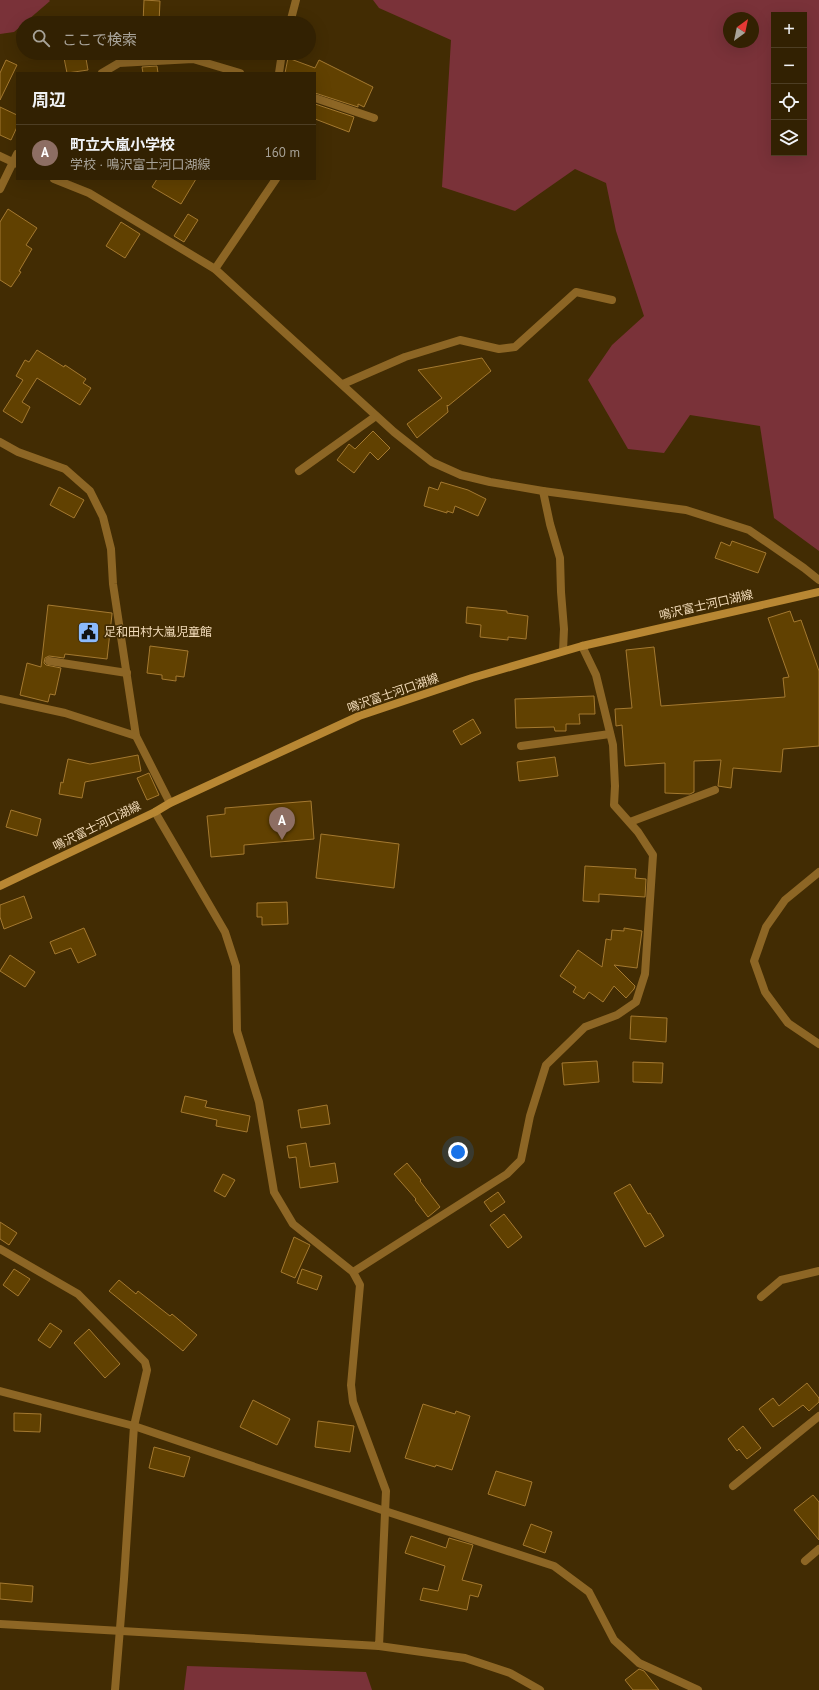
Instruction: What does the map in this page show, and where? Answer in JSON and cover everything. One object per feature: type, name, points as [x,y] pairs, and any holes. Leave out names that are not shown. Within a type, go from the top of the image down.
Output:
[{"type":"main road","name":"鳴沢富士河口湖線","points":[[0,886],[155,812],[170,803],[359,716],[472,678],[563,651],[819,592]]},
{"type":"street","points":[[292,16],[296,0]]},
{"type":"street","points":[[104,72],[119,63],[174,60]]},
{"type":"street","points":[[196,60],[237,72]]},
{"type":"street","points":[[279,72],[281,60]]},
{"type":"street","points":[[316,98],[374,118]]},
{"type":"street","points":[[0,156],[16,160],[0,189]]},
{"type":"street","points":[[56,180],[89,193],[215,269],[376,416],[432,462],[461,475],[490,482],[543,491],[686,510],[749,530],[819,580]]},
{"type":"street","points":[[215,269],[275,180]]},
{"type":"street","points":[[342,384],[405,357],[460,340],[499,349],[515,347],[576,292],[612,300]]},
{"type":"street","points":[[299,471],[376,416]]},
{"type":"street","points":[[0,442],[18,452],[65,469],[90,491],[103,517],[111,549],[113,584],[136,736],[170,803]]},
{"type":"street","points":[[543,491],[560,558],[564,629],[563,651]]},
{"type":"street","points":[[353,1272],[507,1174],[521,1160],[530,1116],[546,1065],[585,1027],[617,1015],[636,1002],[646,974],[653,855],[638,832],[614,805],[615,786],[613,745],[596,675],[582,646]]},
{"type":"street","points":[[49,661],[127,673]]},
{"type":"street","points":[[0,699],[65,713],[136,736]]},
{"type":"street","points":[[521,746],[610,734]]},
{"type":"street","points":[[630,822],[715,790]]},
{"type":"street","points":[[155,812],[225,932],[236,966],[237,1031],[259,1102],[274,1192],[293,1224],[353,1272],[360,1285],[351,1386],[353,1402],[386,1491],[379,1646]]},
{"type":"street","points":[[819,872],[785,900],[773,916],[766,927],[754,961],[765,992],[779,1011],[788,1022],[819,1044]]},
{"type":"street","points":[[0,1249],[78,1294],[144,1362],[148,1370],[134,1426],[115,1690]]},
{"type":"street","points":[[761,1297],[781,1280],[819,1271]]},
{"type":"street","points":[[0,1391],[134,1426],[385,1511],[554,1566],[589,1592],[614,1640],[638,1662],[698,1690]]},
{"type":"street","points":[[733,1486],[819,1416]]},
{"type":"street","points":[[805,1560],[819,1549]]},
{"type":"street","points":[[0,1624],[379,1646],[465,1658],[510,1673],[540,1690]]},
{"type":"shaded area","points":[[0,0],[50,1],[33,16],[16,16],[16,30],[14,32],[0,34]]},
{"type":"shaded area","points":[[373,0],[819,0],[819,551],[774,518],[760,426],[690,415],[664,453],[628,449],[588,380],[612,345],[644,316],[616,231],[606,183],[575,169],[515,211],[442,187],[451,40],[379,8]]},
{"type":"shaded area","points":[[187,1666],[366,1672],[372,1690],[184,1690]]},
{"type":"building","points":[[144,0],[160,1],[159,16],[143,16]]},
{"type":"building","points":[[6,60],[17,65],[0,100],[0,73]]},
{"type":"building","points":[[64,60],[86,60],[88,70],[67,72]]},
{"type":"building","points":[[288,60],[293,60],[315,68],[319,60],[373,87],[364,107],[358,104],[358,107],[316,93],[316,72],[285,72]]},
{"type":"building","points":[[157,66],[158,72],[143,72],[142,67]]},
{"type":"building","points":[[316,104],[354,117],[349,132],[316,119]]},
{"type":"building","points":[[0,107],[16,115],[16,129],[11,140],[0,135]]},
{"type":"building","points":[[156,180],[195,180],[181,204],[152,187]]},
{"type":"building","points":[[8,209],[37,228],[26,245],[32,249],[19,271],[21,272],[11,287],[0,280],[0,222]]},
{"type":"building","points":[[188,214],[198,220],[184,242],[174,236]]},
{"type":"building","points":[[121,222],[140,234],[125,258],[106,246]]},
{"type":"building","points":[[37,350],[64,367],[65,365],[86,379],[83,383],[91,388],[80,405],[37,378],[22,402],[30,407],[22,423],[3,411],[23,380],[16,376],[25,360],[29,362]]},
{"type":"building","points":[[482,358],[491,371],[448,406],[447,405],[448,412],[417,438],[407,424],[442,398],[418,370]]},
{"type":"building","points":[[373,431],[390,448],[378,460],[370,452],[354,473],[337,460],[349,444],[355,449]]},
{"type":"building","points":[[441,482],[468,490],[486,499],[478,516],[455,506],[453,513],[447,511],[447,513],[424,506],[429,487],[438,490]]},
{"type":"building","points":[[59,487],[84,500],[74,518],[50,505]]},
{"type":"building","points":[[732,541],[766,553],[758,573],[715,558],[721,542],[730,546]]},
{"type":"building","points":[[48,605],[112,614],[107,659],[65,654],[64,658],[49,656],[45,658],[44,663],[46,665],[61,668],[55,695],[50,694],[48,702],[20,695],[27,663],[41,667]]},
{"type":"building","points":[[467,607],[507,611],[507,613],[528,616],[526,639],[508,637],[508,640],[480,637],[481,625],[466,623]]},
{"type":"building","points":[[790,611],[794,622],[801,620],[819,671],[819,746],[783,749],[781,772],[733,768],[731,788],[718,786],[721,760],[694,761],[694,792],[690,794],[665,793],[665,763],[625,766],[622,725],[616,726],[615,709],[632,708],[626,650],[654,647],[661,706],[785,697],[783,678],[789,677],[768,618]]},
{"type":"building","points":[[150,646],[188,651],[184,677],[176,676],[176,681],[162,679],[162,675],[147,673]]},
{"type":"building","points":[[594,696],[595,714],[579,714],[580,724],[566,724],[566,731],[555,731],[554,727],[516,728],[515,699]]},
{"type":"building","points":[[473,719],[481,733],[461,745],[453,731]]},
{"type":"building","points":[[138,755],[141,771],[85,782],[82,798],[59,794],[68,759],[90,764]]},
{"type":"building","points":[[555,757],[558,776],[519,781],[517,762]]},
{"type":"building","points":[[149,773],[159,795],[147,800],[137,778]]},
{"type":"building","points":[[311,801],[314,839],[244,845],[244,854],[211,857],[207,816],[225,814],[225,808]]},
{"type":"building","points":[[11,810],[41,819],[37,836],[6,827]]},
{"type":"building","points":[[321,834],[399,844],[394,888],[316,878]]},
{"type":"building","points":[[585,866],[636,869],[635,878],[646,879],[645,897],[599,894],[599,902],[583,901]]},
{"type":"building","points":[[24,896],[32,918],[4,929],[0,917],[0,905]]},
{"type":"building","points":[[287,902],[288,924],[262,925],[262,917],[257,917],[257,903]]},
{"type":"building","points":[[84,928],[96,955],[78,963],[71,948],[55,954],[50,942]]},
{"type":"building","points":[[624,928],[642,931],[637,968],[614,965],[635,986],[634,989],[626,998],[614,986],[603,1002],[589,992],[584,999],[573,992],[576,987],[560,976],[578,950],[602,967],[606,939],[611,940],[612,930],[624,931]]},
{"type":"building","points":[[10,955],[35,972],[25,987],[0,971]]},
{"type":"building","points":[[631,1016],[667,1018],[666,1042],[630,1039]]},
{"type":"building","points":[[597,1061],[599,1082],[564,1085],[562,1063]]},
{"type":"building","points":[[633,1062],[663,1063],[662,1083],[633,1082]]},
{"type":"building","points":[[185,1096],[207,1101],[205,1107],[250,1116],[247,1132],[216,1126],[217,1120],[181,1112]]},
{"type":"building","points":[[327,1105],[330,1124],[301,1128],[298,1110]]},
{"type":"building","points":[[306,1143],[310,1167],[335,1163],[338,1182],[300,1188],[296,1157],[289,1158],[287,1146]]},
{"type":"building","points":[[407,1163],[440,1207],[428,1217],[415,1200],[416,1199],[394,1174]]},
{"type":"building","points":[[223,1174],[235,1180],[225,1197],[214,1191]]},
{"type":"building","points":[[630,1184],[648,1214],[650,1213],[664,1236],[645,1247],[614,1193]]},
{"type":"building","points":[[498,1192],[505,1202],[491,1212],[484,1202]]},
{"type":"building","points":[[504,1214],[522,1237],[508,1248],[490,1225]]},
{"type":"building","points":[[0,1222],[17,1233],[9,1245],[0,1239]]},
{"type":"building","points":[[294,1237],[310,1245],[295,1278],[281,1272]]},
{"type":"building","points":[[14,1269],[30,1279],[18,1296],[3,1285]]},
{"type":"building","points":[[302,1269],[322,1276],[317,1290],[297,1283]]},
{"type":"building","points":[[119,1280],[136,1294],[138,1291],[170,1316],[172,1314],[197,1335],[183,1351],[109,1291]]},
{"type":"building","points":[[50,1323],[62,1331],[50,1348],[38,1340]]},
{"type":"building","points":[[89,1329],[120,1364],[105,1378],[74,1343]]},
{"type":"building","points":[[807,1383],[819,1398],[819,1402],[809,1411],[803,1405],[773,1427],[759,1409],[773,1398],[779,1406]]},
{"type":"building","points":[[253,1400],[290,1419],[277,1445],[240,1427]]},
{"type":"building","points":[[423,1404],[455,1414],[456,1411],[470,1416],[452,1470],[436,1465],[435,1467],[405,1458]]},
{"type":"building","points":[[14,1413],[41,1414],[40,1432],[14,1431]]},
{"type":"building","points":[[318,1421],[354,1426],[350,1452],[315,1447]]},
{"type":"building","points":[[743,1426],[761,1448],[747,1459],[739,1449],[737,1451],[728,1439]]},
{"type":"building","points":[[154,1447],[190,1457],[184,1477],[149,1468]]},
{"type":"building","points":[[496,1471],[532,1482],[525,1506],[488,1494]]},
{"type":"building","points":[[813,1495],[819,1502],[819,1540],[794,1510]]},
{"type":"building","points":[[531,1524],[552,1532],[545,1553],[523,1545]]},
{"type":"building","points":[[411,1536],[446,1548],[449,1538],[473,1545],[462,1580],[482,1585],[478,1597],[470,1595],[467,1610],[420,1600],[423,1588],[438,1591],[445,1566],[405,1553]]},
{"type":"building","points":[[0,1583],[33,1586],[32,1602],[0,1599]]},
{"type":"building","points":[[639,1669],[644,1671],[659,1690],[633,1690],[625,1680]]},
{"type":"place","name":"足和田村大嵐児童館","points":[[89,632]]},
{"type":"place","name":"町立大嵐小学校","points":[[282,840]]}]
